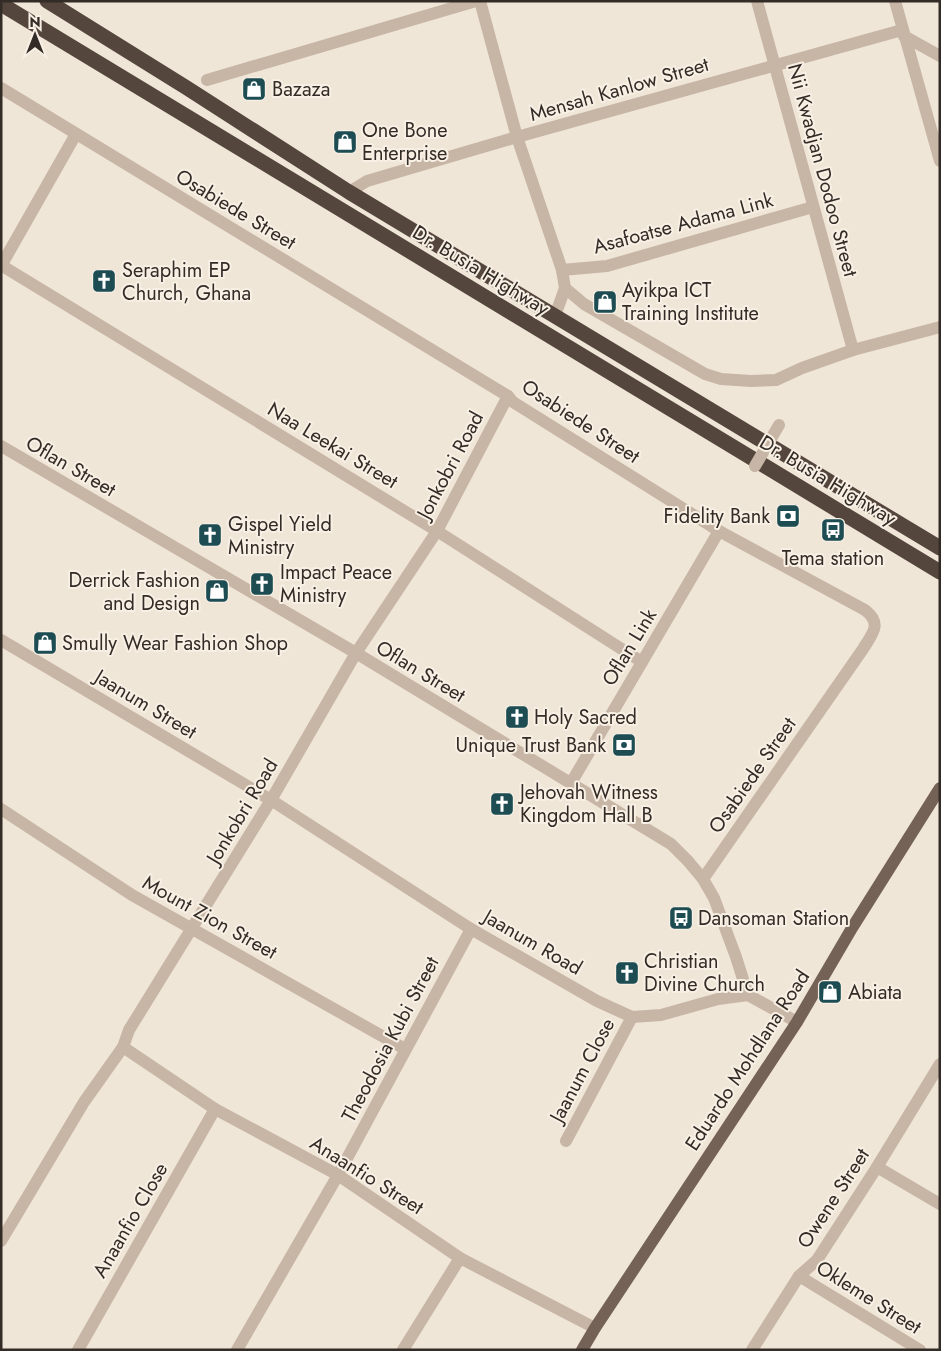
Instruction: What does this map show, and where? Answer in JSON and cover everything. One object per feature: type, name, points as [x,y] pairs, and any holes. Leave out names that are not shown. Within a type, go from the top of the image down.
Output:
[{"type":"highway","name":"Dr. Busia Highway","points":[[47,1],[349,192],[940,548]]},
{"type":"highway","name":"Dr. Busia Highway","points":[[1,4],[940,572]]},
{"type":"main road","name":"Eduardo Mohdlana Road","points":[[582,1350],[594,1328],[797,1022],[852,928],[940,788]]},
{"type":"street","points":[[207,80],[476,1]]},
{"type":"street","points":[[480,1],[517,137],[562,270],[565,288],[555,316]]},
{"type":"street","name":"Nii Kwadjan Dodoo Street","points":[[757,1],[853,350]]},
{"type":"street","points":[[895,1],[940,161]]},
{"type":"street","name":"Mensah Kanlow Street","points":[[349,192],[367,181],[517,137],[775,64],[903,33]]},
{"type":"street","points":[[903,33],[940,56]]},
{"type":"street","name":"Osabiede Street","points":[[1,88],[508,396],[513,402],[719,531],[865,610],[872,616],[876,625],[863,650],[703,879]]},
{"type":"street","points":[[1,266],[76,134]]},
{"type":"street","name":"Asafoatse Adama Link","points":[[562,270],[607,266],[813,207]]},
{"type":"street","name":"Naa Leekai Street","points":[[1,266],[438,531],[642,662]]},
{"type":"street","points":[[565,288],[584,304],[705,374],[721,379],[776,380],[802,368],[853,350],[940,327]]},
{"type":"street","name":"Jonkobri Road","points":[[1,1241],[84,1102],[123,1047],[129,1030],[271,800],[356,653],[438,531],[508,396]]},
{"type":"street","points":[[755,466],[779,425]]},
{"type":"street","name":"Oflan Street","points":[[1,446],[356,653],[671,844],[703,879],[714,898],[748,995]]},
{"type":"street","name":"Oflan Link","points":[[571,783],[719,531]]},
{"type":"street","name":"Jaanum Street","points":[[1,640],[271,800]]},
{"type":"street","name":"Jaanum Road","points":[[271,800],[471,928],[597,1001],[632,1017]]},
{"type":"street","name":"Mount Zion Street","points":[[1,809],[132,895],[405,1049]]},
{"type":"street","name":"Theodosia Kubi Street","points":[[237,1350],[338,1175],[471,928]]},
{"type":"street","points":[[632,1017],[661,1014],[718,1000],[748,995],[797,1022]]},
{"type":"street","name":"Jaanum Close","points":[[566,1141],[632,1017]]},
{"type":"street","name":"Anaanfio Street","points":[[123,1047],[215,1109],[338,1175],[460,1258],[594,1328]]},
{"type":"street","name":"Owene Street","points":[[752,1350],[799,1276],[817,1260],[940,1064]]},
{"type":"street","name":"Anaanfio Close","points":[[78,1350],[215,1109]]},
{"type":"street","points":[[877,1167],[940,1204]]},
{"type":"street","points":[[403,1350],[460,1258]]},
{"type":"street","name":"Okleme Street","points":[[799,1276],[920,1350]]},
{"type":"place","name":"Bazaza","points":[[254,89]]},
{"type":"place","name":"One Bone Enterprise","points":[[345,142]]},
{"type":"place","name":"Seraphim EP Church, Ghana","points":[[104,281]]},
{"type":"place","name":"Ayikpa ICT Training Institute","points":[[605,302]]},
{"type":"place","name":"Fidelity Bank","points":[[788,516]]},
{"type":"place","name":"Tema station","points":[[833,530]]},
{"type":"place","name":"Gispel Yield Ministry","points":[[210,535]]},
{"type":"place","name":"Impact Peace Ministry","points":[[262,584]]},
{"type":"place","name":"Derrick Fashion and Design","points":[[217,591]]},
{"type":"place","name":"Smully Wear Fashion Shop","points":[[45,643]]},
{"type":"place","name":"Holy Sacred","points":[[517,717]]},
{"type":"place","name":"Unique Trust Bank","points":[[624,745]]},
{"type":"place","name":"Jehovah Witness Kingdom Hall B","points":[[502,804]]},
{"type":"place","name":"Dansoman Station","points":[[681,918]]},
{"type":"place","name":"Christian Divine Church","points":[[627,973]]},
{"type":"place","name":"Abiata","points":[[830,992]]}]
